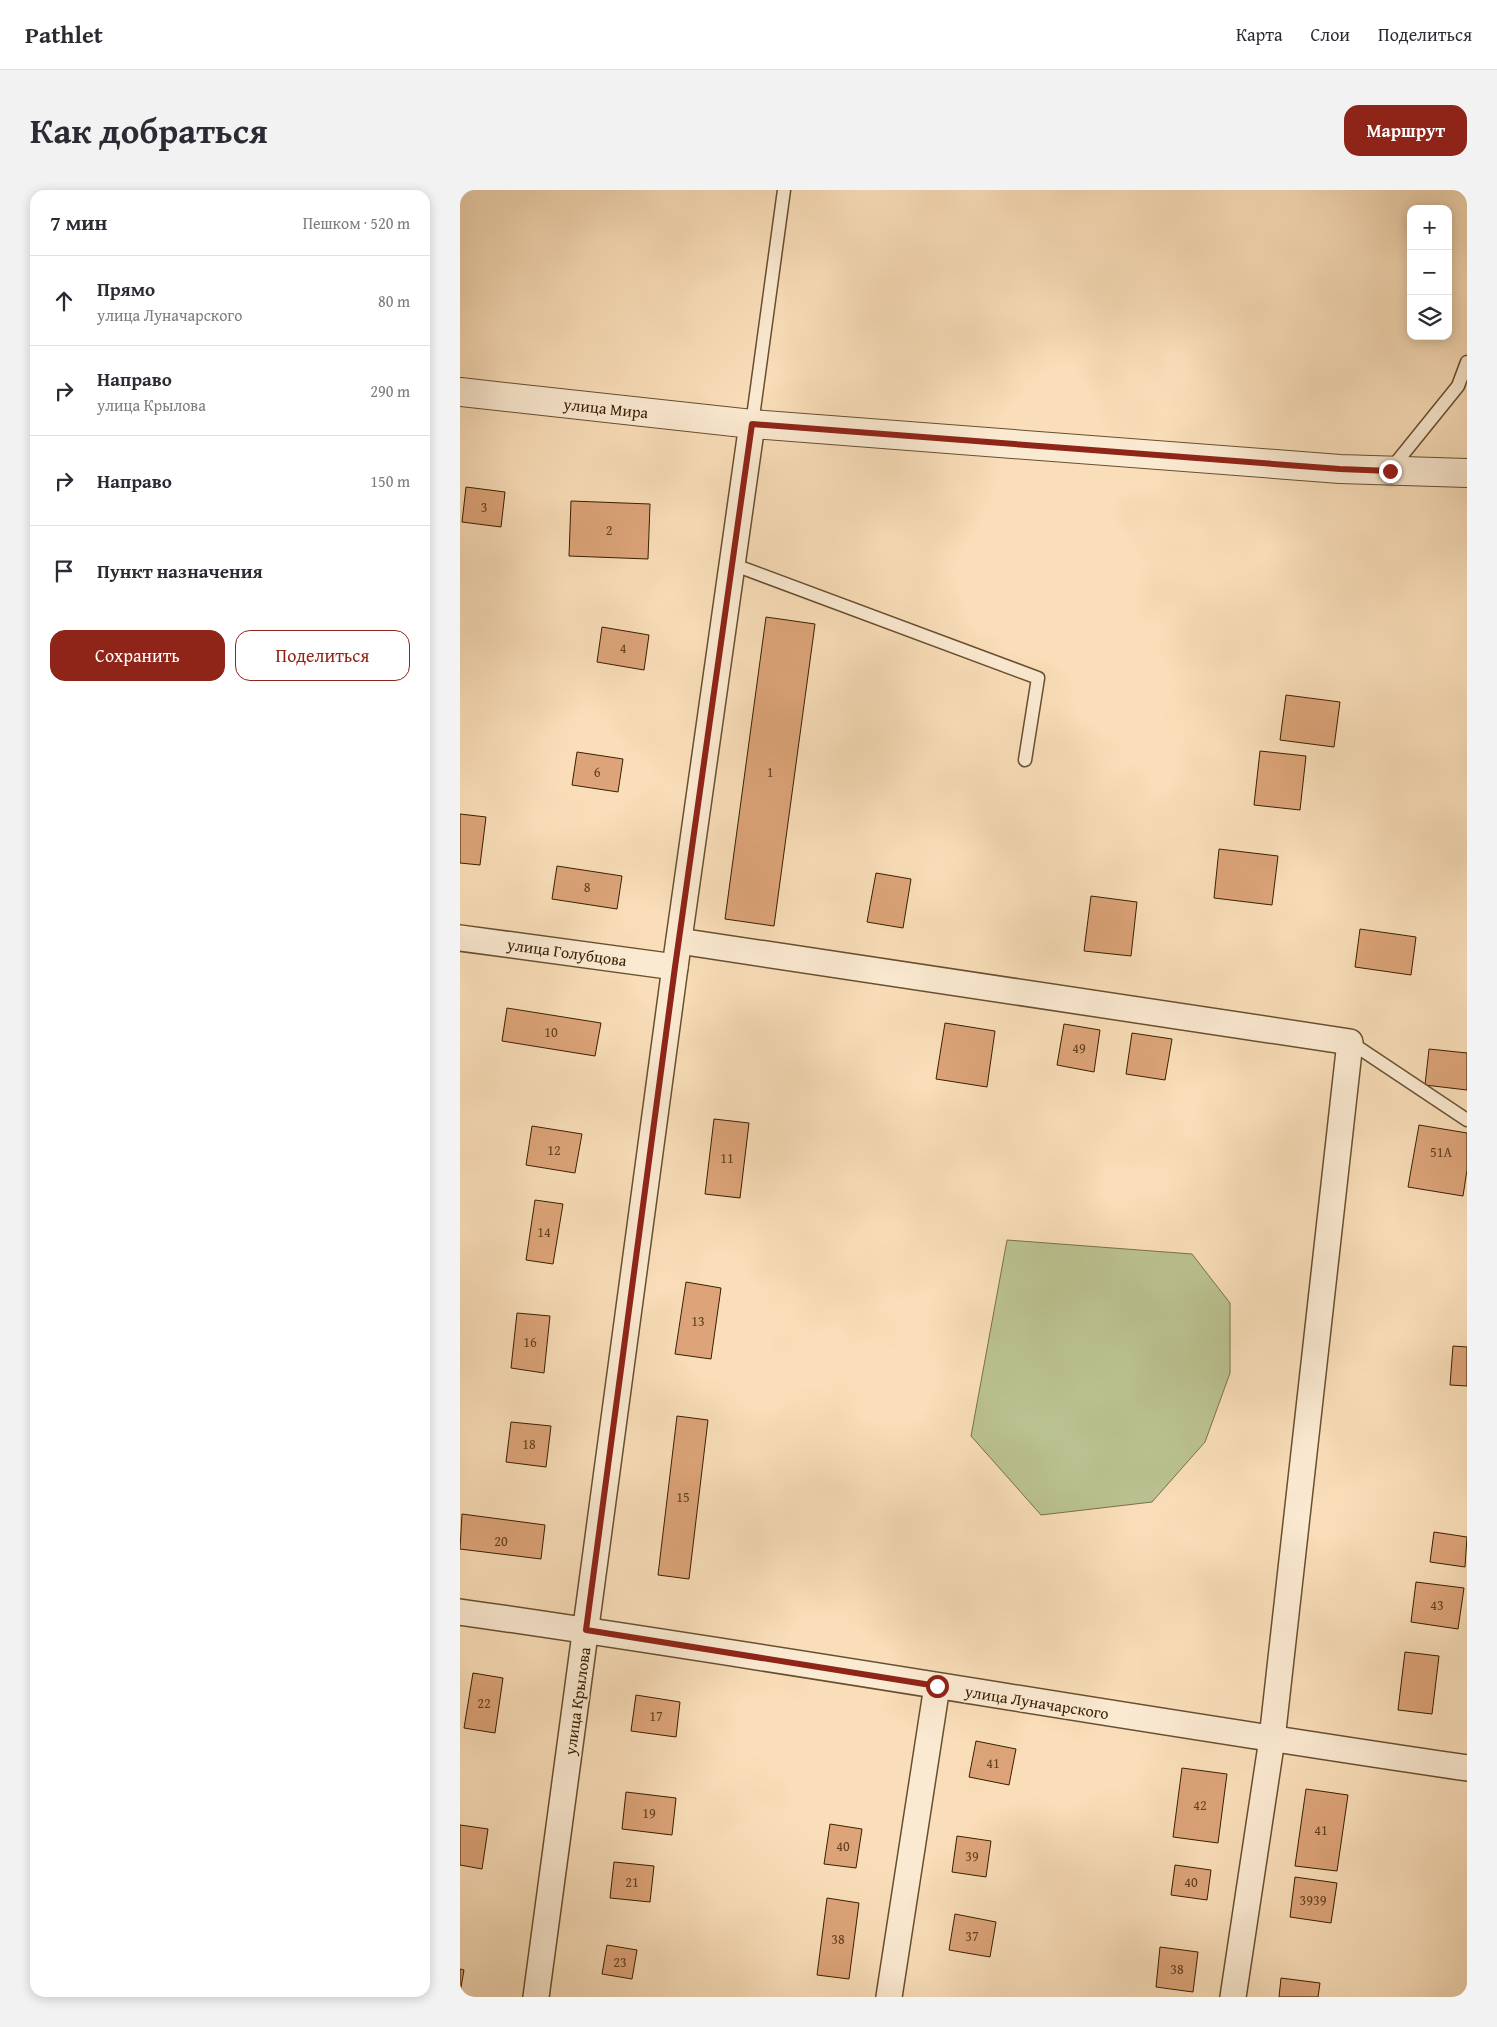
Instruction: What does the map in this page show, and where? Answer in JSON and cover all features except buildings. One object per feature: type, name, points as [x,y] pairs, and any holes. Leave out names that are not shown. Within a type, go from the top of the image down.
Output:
[{"type":"street","name":"улица Мира","points":[[460,392],[752,424],[1340,469],[1467,473]]},
{"type":"street","name":"улица Крылова","points":[[536,1997],[675,967],[752,424]]},
{"type":"street","name":"улица Голубцова","points":[[460,938],[675,967]]},
{"type":"street","points":[[679,941],[1350,1042],[1272,1739],[1233,1997]]},
{"type":"street","name":"улица Луначарского","points":[[460,1612],[586,1630],[1272,1739],[1467,1768]]},
{"type":"street","points":[[889,1997],[937,1686]]},
{"type":"lane","points":[[752,424],[784,190]]},
{"type":"lane","points":[[1390,471],[1458,386],[1467,362]]},
{"type":"lane","points":[[732,564],[1038,678],[1025,760]]},
{"type":"lane","points":[[1350,1042],[1467,1120]]},
{"type":"green space","points":[[1007,1240],[1192,1254],[1230,1303],[1230,1373],[1205,1442],[1152,1502],[1041,1515],[971,1436]]},
{"type":"route","points":[[937,1686],[586,1630],[675,967],[752,424],[1340,469],[1390,471]]}]
